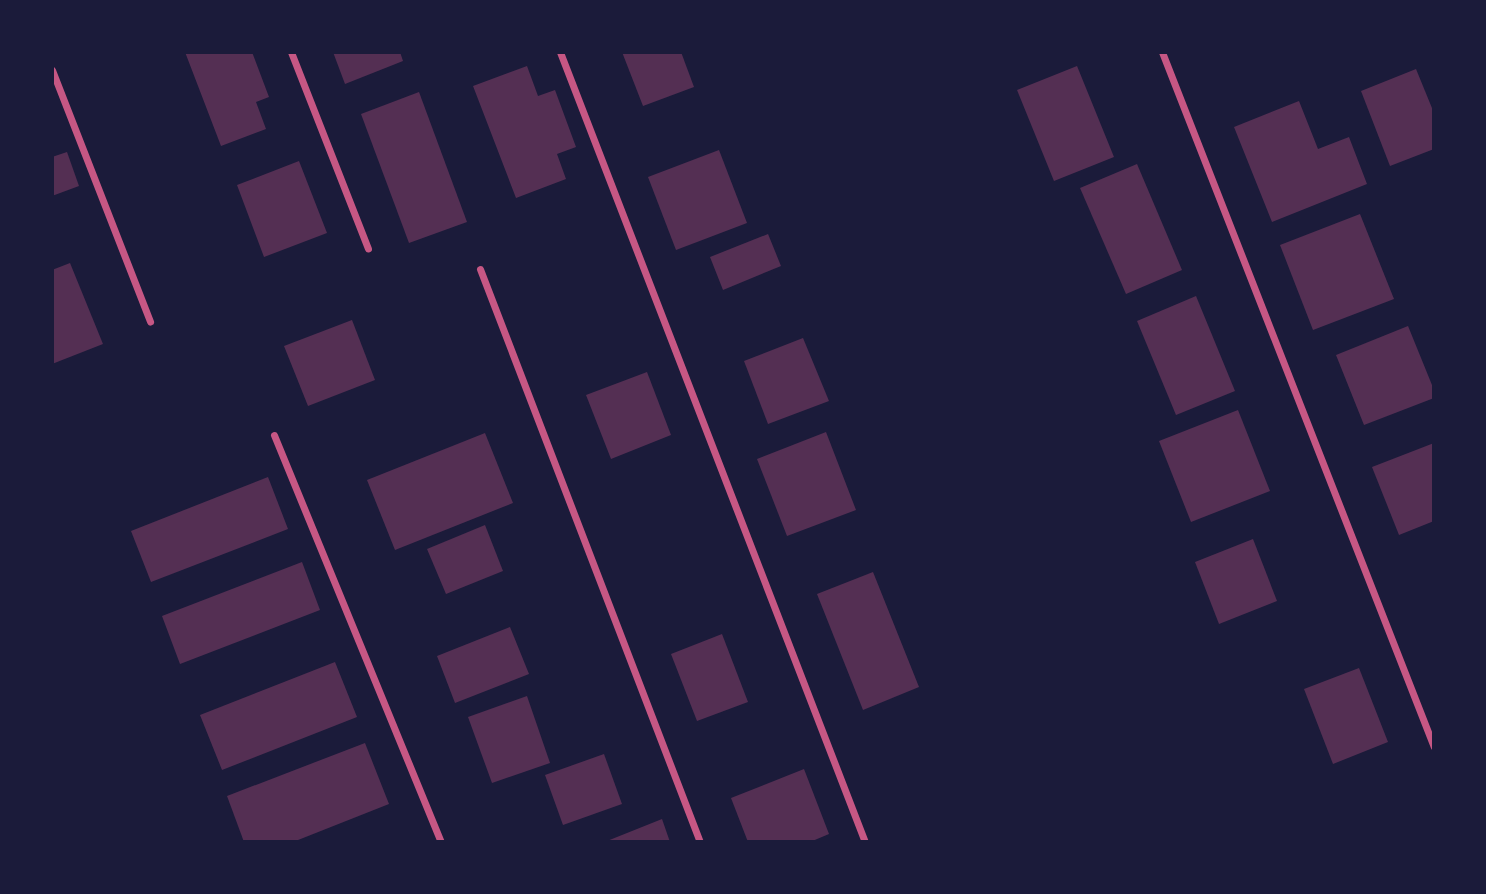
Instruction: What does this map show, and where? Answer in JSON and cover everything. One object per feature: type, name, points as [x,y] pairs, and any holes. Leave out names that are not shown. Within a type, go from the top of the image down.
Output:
[{"type":"street","points":[[291,52],[368,247]]},
{"type":"street","points":[[560,52],[865,842]]},
{"type":"street","points":[[1162,52],[1433,747]]},
{"type":"street","points":[[52,71],[150,321]]},
{"type":"street","points":[[480,270],[700,842]]},
{"type":"street","points":[[274,435],[441,842]]},
{"type":"building","points":[[185,52],[252,52],[269,97],[256,102],[266,129],[221,146]]},
{"type":"building","points":[[333,52],[400,52],[403,61],[345,84]]},
{"type":"building","points":[[622,52],[681,52],[694,87],[643,106]]},
{"type":"building","points":[[527,66],[538,96],[555,90],[576,147],[557,154],[566,179],[516,198],[473,86]]},
{"type":"building","points":[[1077,66],[1114,157],[1054,181],[1017,90]]},
{"type":"building","points":[[1416,69],[1434,113],[1434,149],[1390,166],[1361,91]]},
{"type":"building","points":[[419,92],[467,222],[409,243],[361,114]]},
{"type":"building","points":[[1299,101],[1318,149],[1349,137],[1367,184],[1272,222],[1234,127]]},
{"type":"building","points":[[719,150],[747,223],[676,250],[648,177]]},
{"type":"building","points":[[67,152],[79,186],[52,196],[52,157]]},
{"type":"building","points":[[299,161],[327,233],[264,257],[237,185]]},
{"type":"building","points":[[1137,164],[1182,270],[1126,294],[1080,188]]},
{"type":"building","points":[[1360,214],[1394,299],[1313,330],[1280,245]]},
{"type":"building","points":[[768,234],[781,266],[723,290],[710,257]]},
{"type":"building","points":[[70,263],[103,344],[52,364],[52,270]]},
{"type":"building","points":[[1196,296],[1235,391],[1176,415],[1137,321]]},
{"type":"building","points":[[352,320],[375,380],[308,406],[284,346]]},
{"type":"building","points":[[1408,326],[1434,390],[1434,398],[1364,425],[1336,355]]},
{"type":"building","points":[[803,338],[829,401],[768,424],[744,361]]},
{"type":"building","points":[[647,372],[671,435],[611,459],[586,395]]},
{"type":"building","points":[[1238,410],[1270,491],[1191,522],[1159,441]]},
{"type":"building","points":[[826,432],[856,510],[787,536],[757,459]]},
{"type":"building","points":[[485,433],[513,503],[395,550],[367,480]]},
{"type":"building","points":[[1434,443],[1434,521],[1399,535],[1372,467]]},
{"type":"building","points":[[268,477],[288,529],[151,582],[131,531]]},
{"type":"building","points":[[485,525],[503,571],[446,594],[427,549]]},
{"type":"building","points":[[1253,539],[1277,601],[1219,624],[1195,562]]},
{"type":"building","points":[[302,562],[320,610],[180,664],[162,616]]},
{"type":"building","points":[[873,572],[919,687],[863,710],[817,594]]},
{"type":"building","points":[[510,627],[529,674],[455,703],[437,656]]},
{"type":"building","points":[[722,634],[748,702],[697,721],[671,654]]},
{"type":"building","points":[[335,662],[357,717],[222,770],[200,715]]},
{"type":"building","points":[[1359,668],[1388,742],[1333,764],[1304,689]]},
{"type":"building","points":[[527,696],[550,763],[492,783],[468,717]]},
{"type":"building","points":[[365,743],[389,804],[293,842],[244,842],[227,796]]},
{"type":"building","points":[[604,754],[622,804],[563,825],[545,775]]},
{"type":"building","points":[[804,769],[829,834],[810,842],[748,842],[731,798]]},
{"type":"building","points":[[662,819],[670,842],[607,842],[607,841]]}]
